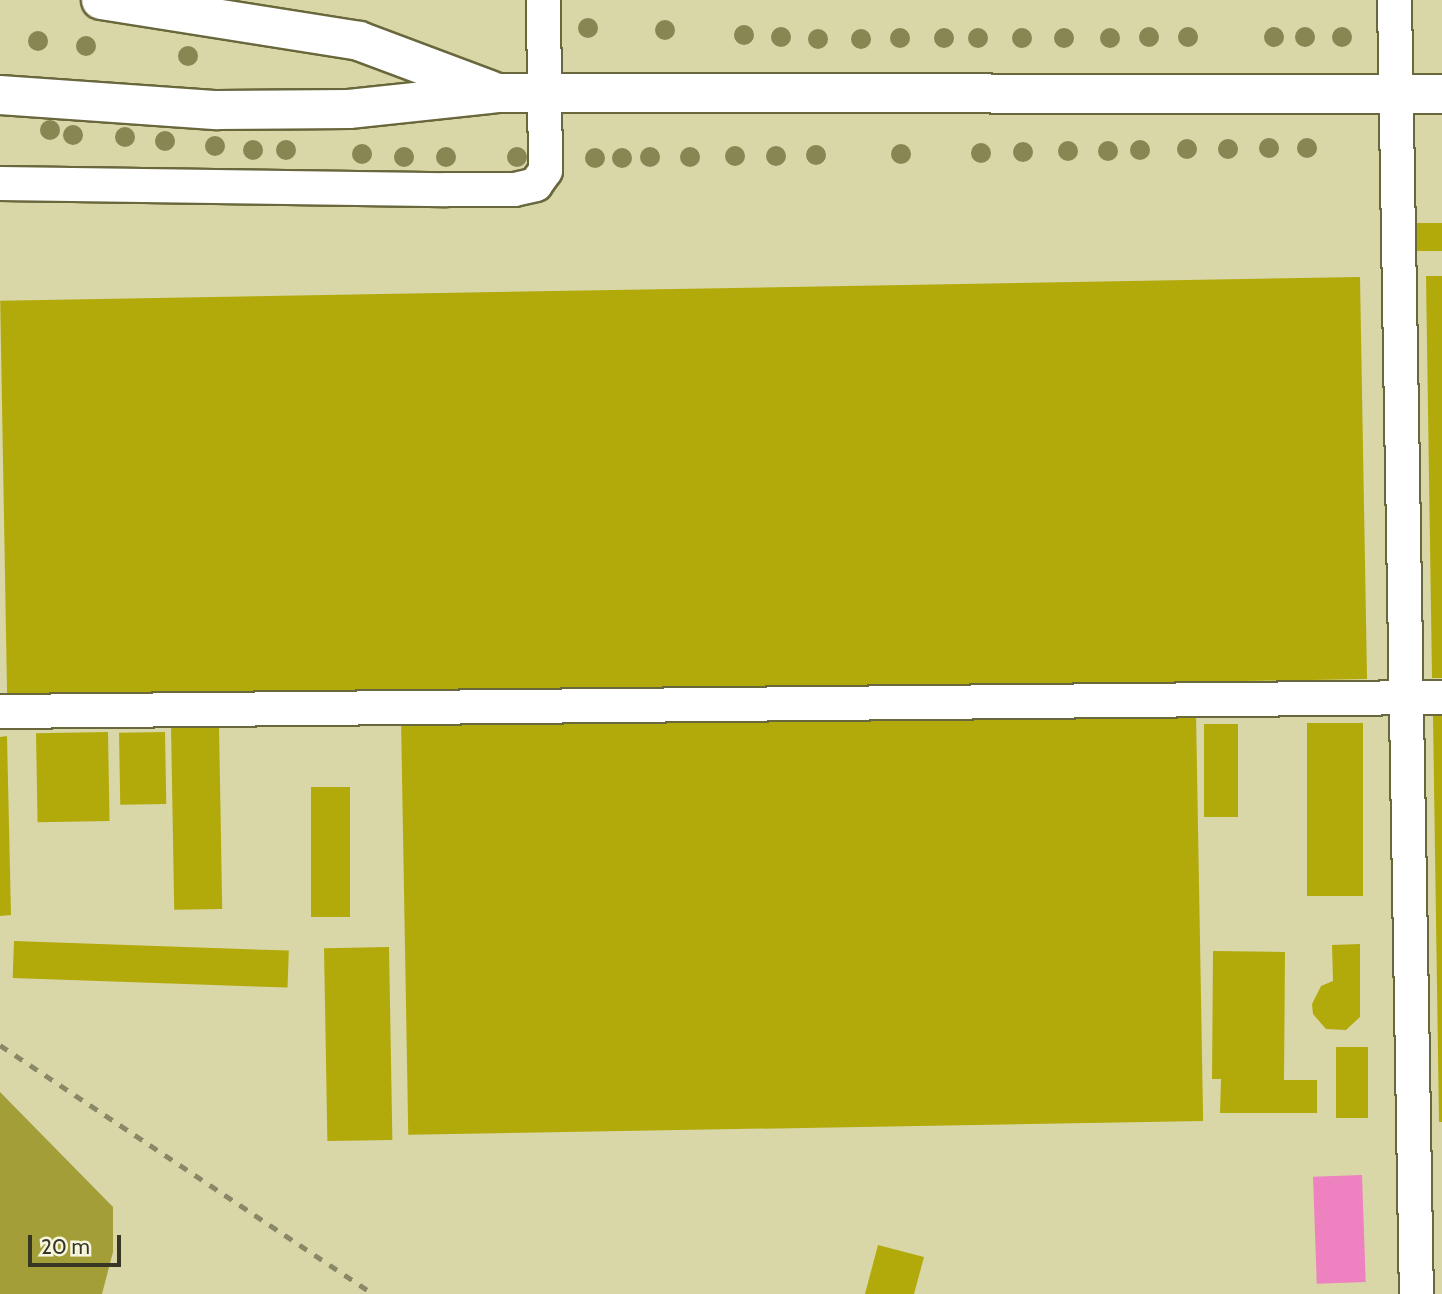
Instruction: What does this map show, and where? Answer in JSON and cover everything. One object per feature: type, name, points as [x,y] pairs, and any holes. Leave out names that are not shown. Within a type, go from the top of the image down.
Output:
[{"type":"main road","points":[[101,0],[359,41],[499,93]]},
{"type":"main road","points":[[0,95],[231,110],[349,109],[499,93],[1442,94]]},
{"type":"lane","points":[[0,183],[514,189],[536,184],[545,170],[543,0]]},
{"type":"lane","points":[[1394,0],[1404,697],[1429,1241],[1416,1294]]},
{"type":"lane","points":[[0,711],[1442,697]]},
{"type":"shaded area","points":[[0,1092],[113,1207],[113,1252],[102,1294],[0,1294]]},
{"type":"shaded area","points":[[1362,1175],[1366,1282],[1317,1284],[1313,1177]]},
{"type":"building","points":[[1416,223],[1442,223],[1442,251],[1416,251]]},
{"type":"building","points":[[1426,276],[1442,276],[1442,678],[1432,678]]},
{"type":"building","points":[[1360,277],[1367,679],[7,703],[0,301]]},
{"type":"building","points":[[1196,712],[1203,1121],[408,1135],[401,726]]},
{"type":"building","points":[[1433,716],[1442,716],[1442,1122],[1439,1122]]},
{"type":"building","points":[[1307,723],[1363,723],[1363,896],[1307,896]]},
{"type":"building","points":[[1204,724],[1238,724],[1238,817],[1204,817]]},
{"type":"building","points":[[219,725],[222,909],[174,910],[171,726]]},
{"type":"building","points":[[108,732],[110,821],[38,822],[36,733]]},
{"type":"building","points":[[165,732],[166,804],[120,805],[119,733]]},
{"type":"building","points":[[7,736],[11,915],[0,916],[0,737]]},
{"type":"building","points":[[311,787],[350,787],[350,917],[311,917]]},
{"type":"building","points":[[14,941],[289,951],[288,988],[13,978]]},
{"type":"building","points":[[1360,944],[1360,1017],[1346,1030],[1326,1029],[1313,1014],[1312,1004],[1321,986],[1333,981],[1332,945]]},
{"type":"building","points":[[389,947],[392,1140],[327,1141],[324,948]]},
{"type":"building","points":[[1213,951],[1285,952],[1284,1080],[1317,1080],[1317,1113],[1220,1113],[1221,1079],[1212,1079]]},
{"type":"building","points":[[1336,1047],[1368,1047],[1368,1118],[1336,1118]]},
{"type":"building","points":[[878,1245],[924,1257],[914,1294],[865,1294]]},
{"type":"railway","points":[[0,1045],[373,1294]]}]
